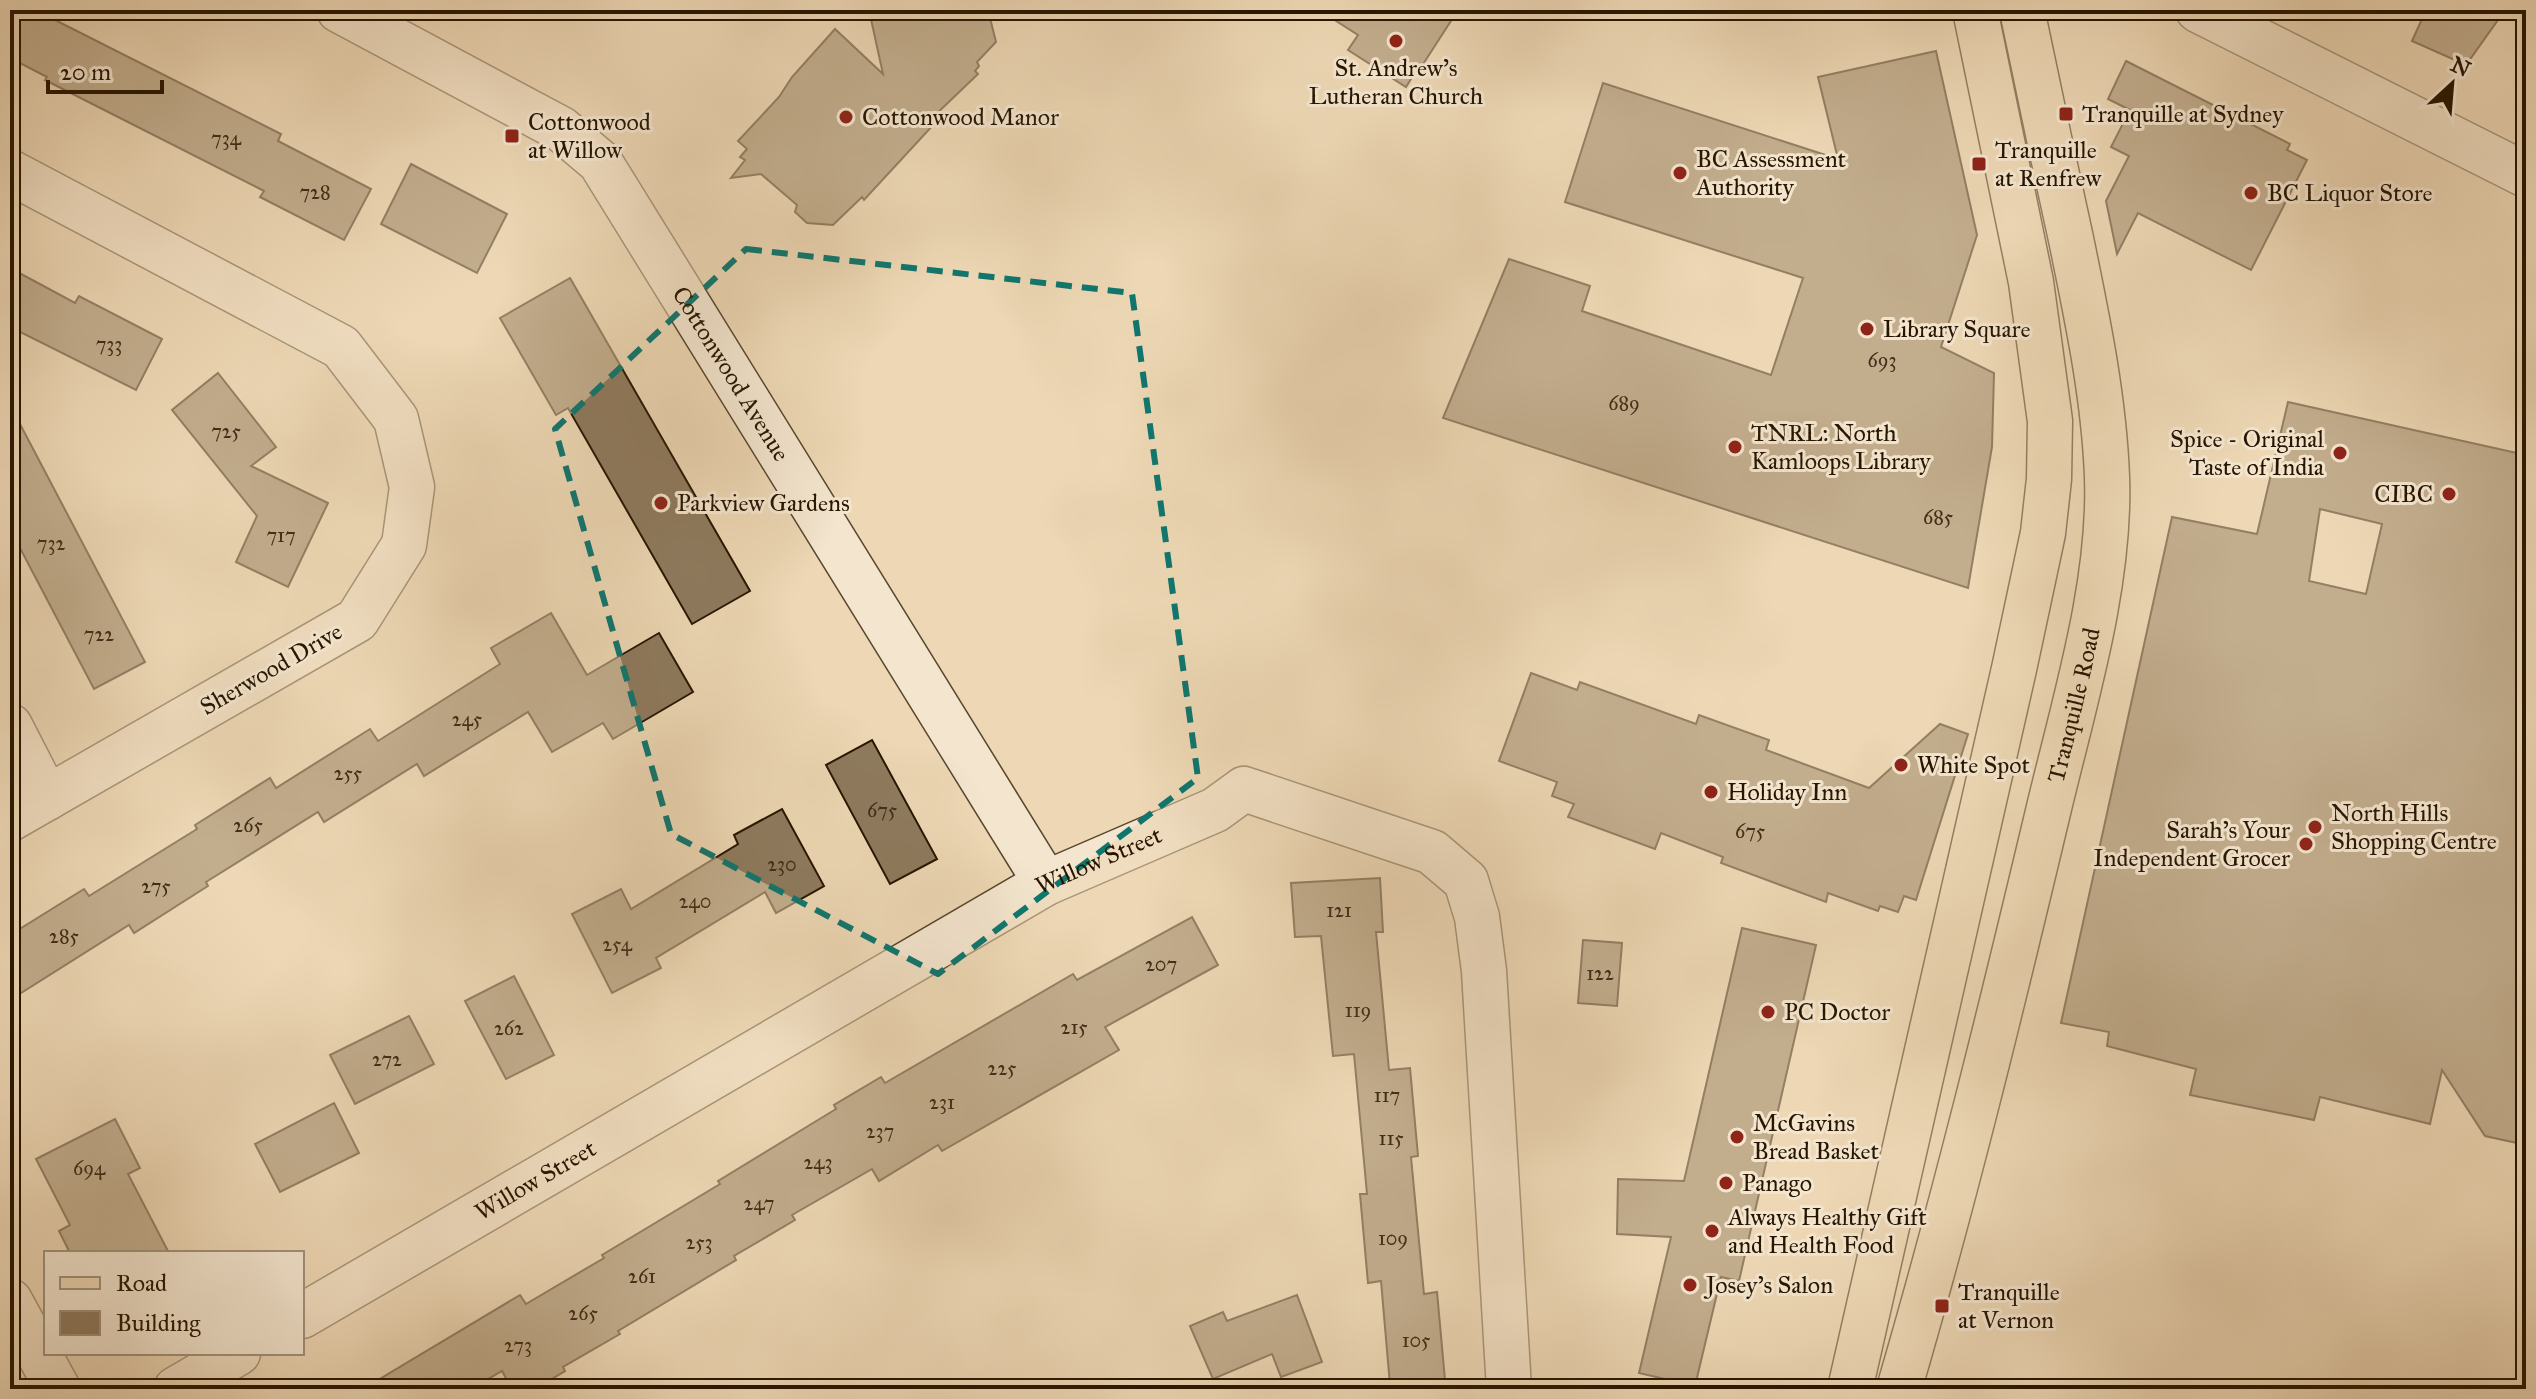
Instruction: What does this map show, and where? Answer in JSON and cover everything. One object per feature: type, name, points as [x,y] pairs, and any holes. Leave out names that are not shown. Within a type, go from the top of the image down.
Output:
[{"type":"main road","points":[[1850,1389],[2014,669],[2043,533],[2049,479],[2050,421],[2031,282],[1975,10]]},
{"type":"main road","name":"Tranquille Road","points":[[1899,1389],[1938,1256],[1989,1059],[2086,652],[2107,538],[2103,423],[2083,296],[2022,10]]},
{"type":"street","name":"Cottonwood Avenue","points":[[339,10],[561,129],[600,162],[1046,883]]},
{"type":"street","points":[[2198,10],[2526,175]]},
{"type":"street","name":"Sherwood Drive","points":[[10,172],[341,347],[396,419],[412,487],[404,545],[357,620],[28,808]]},
{"type":"street","points":[[10,726],[28,808]]},
{"type":"street","name":"Willow Street","points":[[304,1315],[1046,883],[1215,810],[1244,789],[1432,852],[1466,881],[1477,917],[1484,971],[1509,1389]]},
{"type":"street","points":[[10,1301],[58,1389]]},
{"type":"street","points":[[176,1389],[235,1355]]},
{"type":"highlighted area","points":[[746,249],[1132,293],[1198,778],[938,974],[671,834],[555,429]]},
{"type":"building","points":[[10,10],[58,10],[53,19],[281,134],[278,141],[371,189],[344,240],[260,197],[264,191],[45,80],[47,77],[10,58]]},
{"type":"building","name":"Cottonwood Manor","points":[[869,10],[988,10],[996,42],[977,62],[979,66],[975,71],[978,74],[931,119],[935,123],[864,200],[862,197],[833,225],[807,223],[795,212],[797,205],[761,174],[731,178],[745,160],[740,157],[747,149],[738,141],[835,29],[883,74]]},
{"type":"building","name":"St. Andrew’s Lutheran Church","points":[[1319,10],[1458,10],[1406,87],[1348,50],[1358,35]]},
{"type":"building","points":[[2426,10],[2505,10],[2466,65],[2412,41]]},
{"type":"building","name":"Library Square","points":[[1936,51],[1977,235],[1941,347],[1994,373],[1992,447],[1968,588],[1443,418],[1509,259],[1590,286],[1582,311],[1771,375],[1803,278],[1565,202],[1603,83],[1838,159],[1818,77]]},
{"type":"building","points":[[2126,61],[2290,144],[2287,150],[2307,160],[2251,270],[2138,213],[2117,254],[2106,201],[2129,156],[2111,147],[2130,110],[2108,99]]},
{"type":"building","points":[[411,164],[507,214],[477,273],[381,224]]},
{"type":"building","points":[[10,268],[75,303],[79,296],[162,339],[136,390],[10,327]]},
{"type":"building","name":"Parkview Gardens","points":[[570,278],[750,591],[692,624],[568,408],[556,415],[500,318]]},
{"type":"building","points":[[218,373],[276,447],[251,466],[328,503],[288,587],[236,562],[257,516],[172,410]]},
{"type":"building","name":"North Hills Shopping Centre","points":[[2288,402],[2526,455],[2526,1145],[2485,1136],[2442,1070],[2430,1124],[2320,1097],[2314,1120],[2190,1095],[2196,1069],[2107,1046],[2109,1032],[2061,1023],[2172,517],[2257,534]],"holes":[[[2320,509],[2382,524],[2366,594],[2309,581]]]},
{"type":"building","points":[[10,405],[145,662],[94,689],[10,529]]},
{"type":"building","points":[[551,613],[587,675],[659,633],[693,692],[613,739],[603,723],[552,752],[528,712],[424,776],[417,764],[324,822],[318,812],[206,882],[208,886],[134,933],[129,925],[10,1000],[10,935],[84,889],[89,896],[197,829],[195,825],[270,778],[276,788],[370,729],[378,741],[500,664],[491,648]]},
{"type":"building","name":"Holiday Inn","points":[[1531,673],[1577,690],[1580,682],[1696,724],[1699,715],[1769,740],[1766,750],[1869,788],[1940,724],[1968,734],[1916,900],[1904,896],[1898,912],[1880,906],[1878,911],[1828,893],[1826,902],[1721,863],[1723,857],[1661,833],[1655,849],[1568,817],[1574,804],[1552,796],[1557,782],[1499,761]]},
{"type":"building","points":[[872,740],[937,859],[890,884],[826,765]]},
{"type":"building","points":[[782,809],[824,886],[776,913],[765,892],[656,958],[661,968],[612,993],[572,914],[621,889],[631,909],[738,844],[734,835]]},
{"type":"building","points":[[1380,878],[1383,932],[1376,932],[1389,1070],[1410,1068],[1418,1156],[1411,1157],[1424,1294],[1437,1292],[1445,1380],[1390,1385],[1381,1281],[1368,1283],[1360,1194],[1367,1194],[1354,1054],[1333,1056],[1321,936],[1295,937],[1291,883]]},
{"type":"building","points":[[1192,917],[1218,965],[1105,1027],[1119,1050],[942,1151],[938,1145],[879,1181],[872,1169],[792,1215],[795,1220],[734,1256],[736,1260],[618,1331],[620,1334],[563,1367],[565,1371],[535,1389],[512,1389],[502,1371],[471,1389],[363,1389],[520,1295],[526,1304],[604,1258],[602,1255],[720,1184],[718,1181],[836,1109],[834,1105],[881,1077],[885,1083],[1073,974],[1077,980]]},
{"type":"building","points":[[1742,928],[1816,945],[1739,1281],[1721,1277],[1695,1386],[1639,1373],[1671,1237],[1617,1234],[1618,1179],[1684,1181]]},
{"type":"building","points":[[1583,940],[1622,943],[1617,1006],[1578,1003]]},
{"type":"building","points":[[514,976],[554,1055],[506,1079],[465,1001]]},
{"type":"building","points":[[409,1016],[434,1064],[355,1104],[330,1055]]},
{"type":"building","points":[[334,1103],[359,1153],[280,1192],[255,1144]]},
{"type":"building","points":[[115,1119],[140,1168],[128,1174],[168,1251],[69,1251],[59,1231],[70,1225],[36,1159]]},
{"type":"building","points":[[1297,1295],[1322,1362],[1281,1377],[1272,1354],[1213,1379],[1190,1326],[1223,1312],[1227,1321]]},
{"type":"place","name":"St. Andrew’s Lutheran Church","points":[[1396,41]]},
{"type":"place","name":"Tranquille at Sydney","points":[[2066,114]]},
{"type":"place","name":"Cottonwood Manor","points":[[846,117]]},
{"type":"place","name":"Cottonwood at Willow","points":[[512,136]]},
{"type":"place","name":"Tranquille at Renfrew","points":[[1979,164]]},
{"type":"place","name":"BC Assessment Authority","points":[[1680,173]]},
{"type":"place","name":"BC Liquor Store","points":[[2251,193]]},
{"type":"place","name":"Library Square","points":[[1867,329]]},
{"type":"place","name":"TNRL: North Kamloops Library","points":[[1735,447]]},
{"type":"place","name":"Spice - Original Taste of India","points":[[2340,453]]},
{"type":"place","name":"CIBC","points":[[2449,494]]},
{"type":"place","name":"Parkview Gardens","points":[[661,503]]},
{"type":"place","name":"White Spot","points":[[1901,765]]},
{"type":"place","name":"Holiday Inn","points":[[1711,792]]},
{"type":"place","name":"North Hills Shopping Centre","points":[[2315,827]]},
{"type":"place","name":"Sarah's Your Independent Grocer","points":[[2306,844]]},
{"type":"place","name":"PC Doctor","points":[[1768,1012]]},
{"type":"place","name":"McGavins Bread Basket","points":[[1737,1137]]},
{"type":"place","name":"Panago","points":[[1726,1183]]},
{"type":"place","name":"Always Healthy Gift and Health Food","points":[[1712,1231]]},
{"type":"place","name":"Josey's Salon","points":[[1690,1285]]},
{"type":"place","name":"Tranquille at Vernon","points":[[1942,1306]]}]
